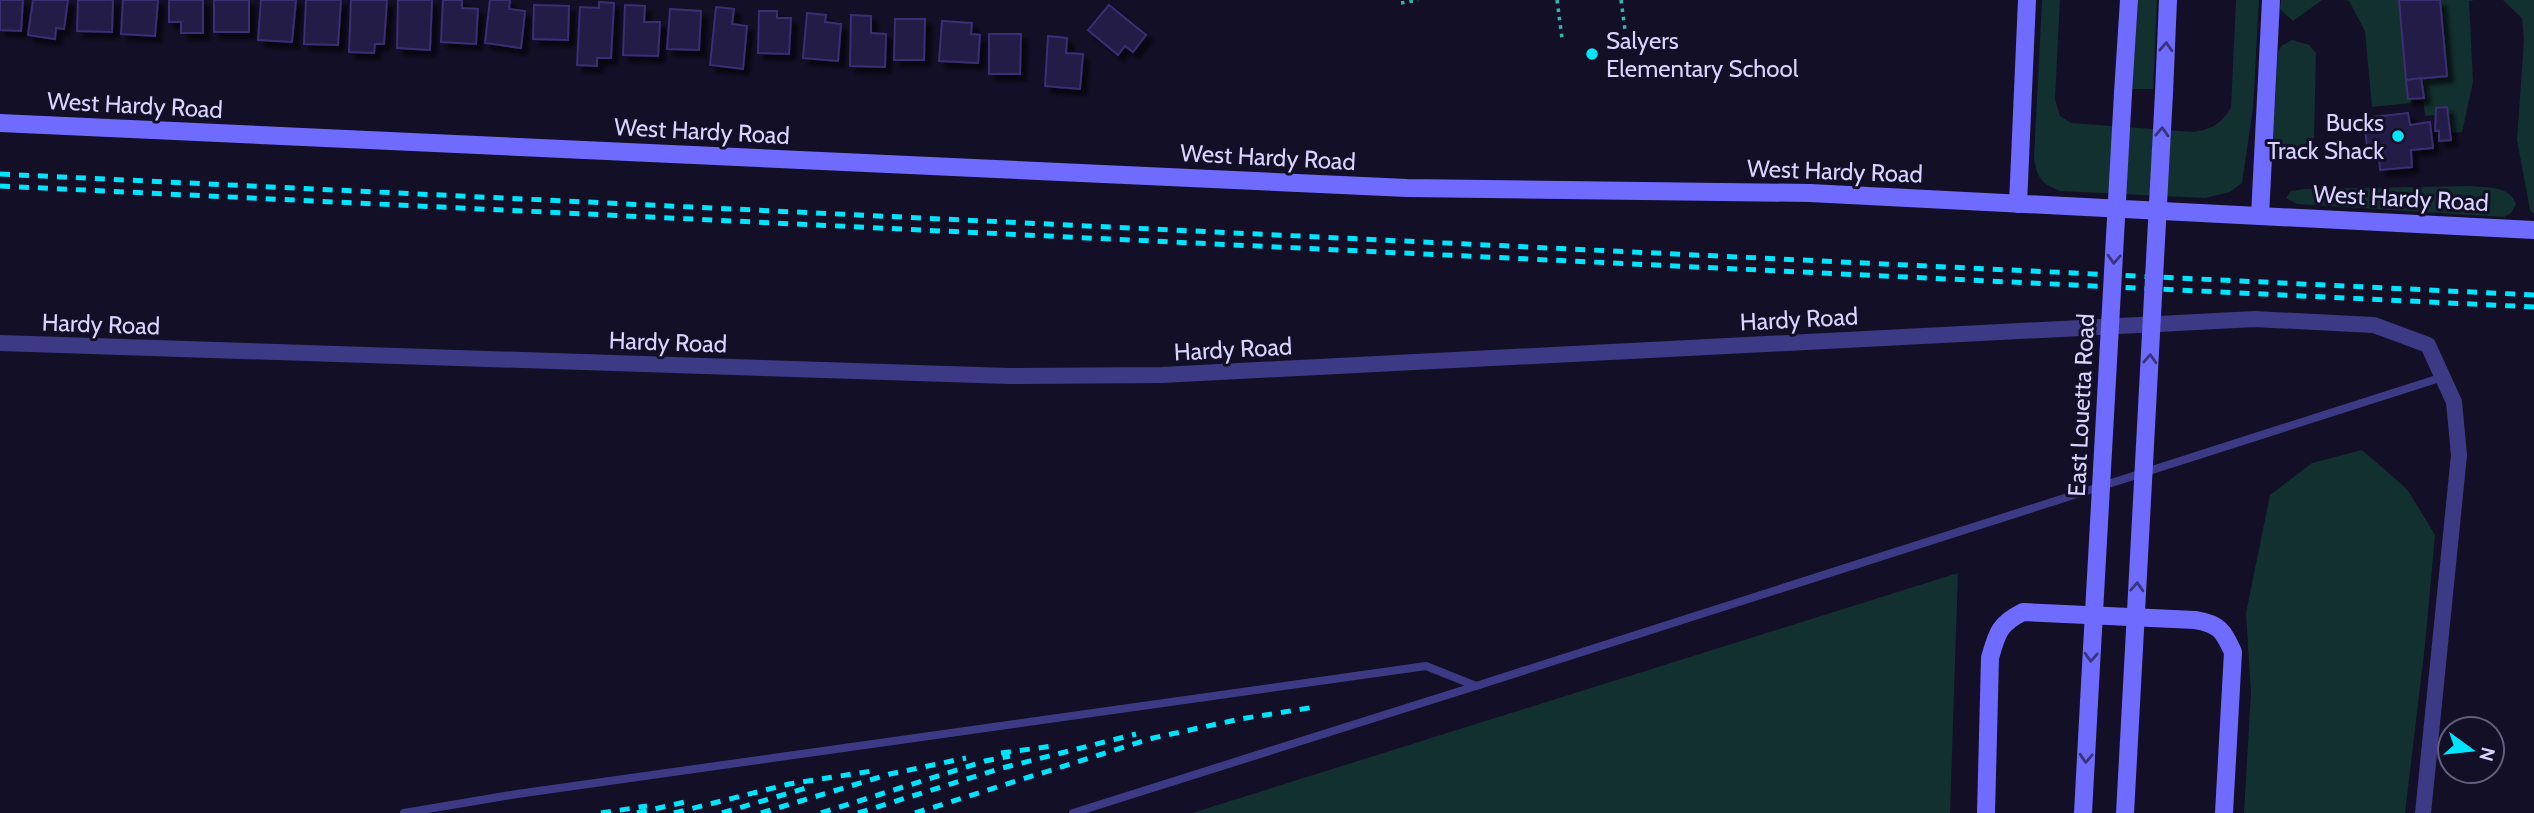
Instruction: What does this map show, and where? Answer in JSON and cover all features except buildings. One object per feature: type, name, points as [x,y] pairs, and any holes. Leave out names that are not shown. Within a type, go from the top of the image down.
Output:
[{"type":"main road","points":[[2018,204],[2027,0]]},
{"type":"main road","name":"East Louetta Road","points":[[2083,813],[2129,0]]},
{"type":"main road","points":[[2126,813],[2168,0]]},
{"type":"main road","points":[[2260,216],[2271,0]]},
{"type":"main road","name":"West Hardy Road","points":[[0,123],[1393,187],[1810,193],[2534,230]]},
{"type":"main road","points":[[1986,813],[1990,658],[1997,634],[2007,620],[2023,612],[2213,623],[2224,634],[2232,652],[2224,813]]},
{"type":"street","name":"Hardy Road","points":[[0,343],[1009,376],[1148,375],[2255,319],[2374,325],[2428,345],[2454,402],[2459,455],[2423,813]]},
{"type":"lane","points":[[1073,813],[2443,377]]},
{"type":"lane","points":[[404,813],[517,794],[1426,666],[1476,686]]},
{"type":"path","points":[[1401,2],[1418,0]]},
{"type":"path","points":[[1557,0],[1562,38]]},
{"type":"path","points":[[1621,0],[1625,30]]},
{"type":"green space","points":[[2042,0],[2060,0],[2055,99],[2060,116],[2071,123],[2193,132],[2215,125],[2231,108],[2236,0],[2259,0],[2253,108],[2242,183],[2230,192],[2205,198],[2060,191],[2048,186],[2039,175],[2034,158]]},
{"type":"green space","points":[[2138,0],[2157,0],[2153,89],[2132,89]]},
{"type":"green space","points":[[2281,0],[2322,0],[2293,21],[2280,9]]},
{"type":"green space","points":[[2346,0],[2399,0],[2408,99],[2411,99],[2411,103],[2372,107],[2365,31]]},
{"type":"green space","points":[[2440,0],[2475,0],[2469,1],[2473,82],[2462,132],[2450,133],[2446,107],[2436,108],[2436,115],[2425,116],[2421,78],[2447,75]]},
{"type":"green space","points":[[2503,0],[2534,0],[2534,214],[2530,210],[2517,140],[2524,40],[2522,18]]},
{"type":"green space","points":[[2292,40],[2309,45],[2316,53],[2314,138],[2303,152],[2288,160],[2278,159],[2272,154],[2278,52],[2281,46]]},
{"type":"green space","points":[[2470,186],[2503,190],[2516,204],[2511,213],[2504,217],[2297,204],[2286,198],[2291,191],[2304,189]]},
{"type":"green space","points":[[2362,450],[2407,489],[2435,535],[2405,813],[2244,813],[2251,693],[2246,613],[2270,495],[2312,463]]},
{"type":"green space","points":[[1958,573],[1950,813],[1192,813]]},
{"type":"railway","points":[[0,174],[2534,295]]},
{"type":"railway","points":[[0,186],[2534,307]]},
{"type":"railway","points":[[915,813],[1153,738],[1240,719],[1315,707]]},
{"type":"railway","points":[[858,813],[1002,768],[1136,734]]},
{"type":"railway","points":[[1001,753],[1053,746]]},
{"type":"railway","points":[[821,813],[985,761],[1010,756]]},
{"type":"railway","points":[[761,813],[890,774],[966,758]]},
{"type":"railway","points":[[674,813],[789,784],[872,771]]},
{"type":"railway","points":[[722,813],[806,788]]},
{"type":"railway","points":[[637,813],[685,802]]},
{"type":"railway","points":[[601,813],[647,806]]},
{"type":"place","name":"Salyers Elementary School","points":[[1592,54]]},
{"type":"place","name":"Bucks Track Shack","points":[[2398,136]]}]
